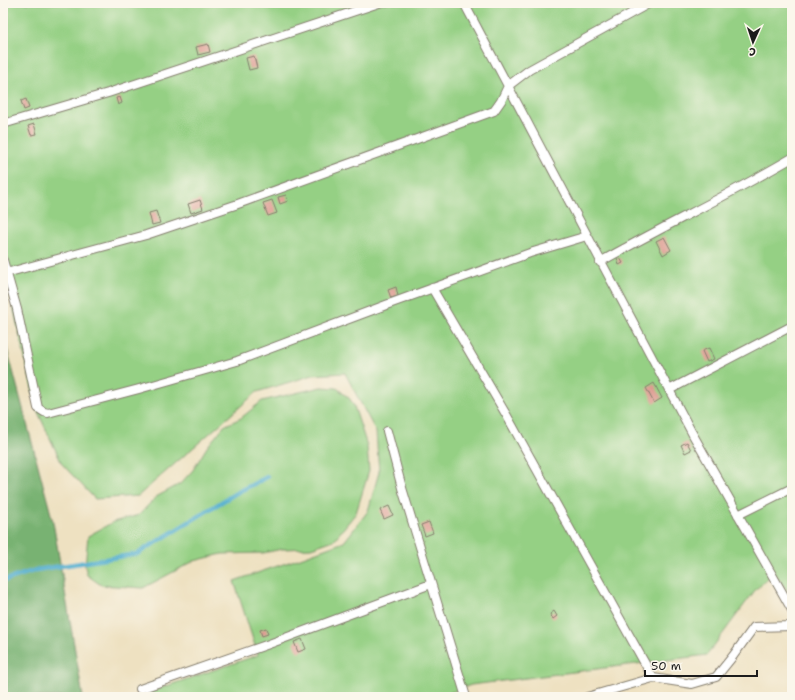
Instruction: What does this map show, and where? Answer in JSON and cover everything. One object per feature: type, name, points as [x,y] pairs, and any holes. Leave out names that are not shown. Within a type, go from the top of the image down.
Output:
[{"type":"lane","points":[[3,124],[108,93],[379,3]]},
{"type":"lane","points":[[464,3],[669,390],[792,610]]},
{"type":"lane","points":[[6,273],[146,235],[235,205],[470,121],[494,111],[501,101],[508,86],[529,70],[650,3]]},
{"type":"lane","points":[[600,262],[758,178],[792,158]]},
{"type":"lane","points":[[3,260],[17,309],[38,408],[48,413],[237,361],[530,253],[587,236]]},
{"type":"lane","points":[[432,288],[507,416],[653,678]]},
{"type":"lane","points":[[669,390],[792,326]]},
{"type":"lane","points":[[387,431],[402,488],[466,697]]},
{"type":"lane","points":[[738,515],[792,488]]},
{"type":"lane","points":[[140,689],[269,644],[432,584]]},
{"type":"lane","points":[[587,697],[653,678],[692,684],[716,678],[754,627],[792,626]]},
{"type":"green space","points":[[3,3],[792,3],[792,597],[774,573],[756,589],[707,655],[471,685],[438,697],[144,697],[143,694],[258,655],[234,581],[344,542],[368,511],[379,472],[376,432],[345,373],[313,375],[257,392],[138,496],[95,499],[62,464],[37,410],[3,264]]},
{"type":"green space","points":[[3,333],[53,522],[83,697],[3,697]]},
{"type":"green space","points":[[321,387],[337,388],[350,399],[354,406],[367,446],[369,471],[356,513],[334,540],[311,548],[282,549],[263,553],[222,554],[194,561],[143,588],[101,585],[87,575],[85,566],[88,536],[113,522],[139,515],[156,497],[180,484],[193,470],[207,447],[224,426],[241,418],[262,401]]},
{"type":"building","points":[[208,44],[210,52],[198,55],[196,47]]},
{"type":"building","points":[[254,56],[257,68],[249,70],[246,58]]},
{"type":"building","points":[[120,97],[122,103],[118,105],[116,98]]},
{"type":"building","points":[[26,99],[29,108],[24,110],[21,101]]},
{"type":"building","points":[[34,124],[37,134],[31,135],[28,126]]},
{"type":"building","points":[[286,195],[288,201],[280,204],[278,197]]},
{"type":"building","points":[[200,200],[203,209],[191,213],[188,204]]},
{"type":"building","points":[[272,200],[277,213],[268,216],[263,203]]},
{"type":"building","points":[[156,211],[160,223],[152,225],[149,213]]},
{"type":"building","points":[[664,237],[671,250],[663,255],[656,241]]},
{"type":"building","points":[[620,258],[623,263],[619,265],[617,259]]},
{"type":"building","points":[[396,287],[398,296],[391,298],[388,290]]},
{"type":"building","points":[[709,348],[714,359],[707,362],[702,351]]},
{"type":"building","points":[[654,383],[662,398],[654,403],[646,388]]},
{"type":"building","points":[[687,442],[691,450],[685,453],[681,445]]},
{"type":"building","points":[[389,506],[393,515],[384,519],[380,510]]},
{"type":"building","points":[[429,522],[433,533],[425,536],[421,525]]},
{"type":"building","points":[[554,611],[557,616],[553,619],[550,614]]},
{"type":"building","points":[[266,628],[268,634],[262,636],[260,630]]},
{"type":"building","points":[[302,639],[306,649],[298,652],[294,642]]},
{"type":"waterway","points":[[3,581],[36,570],[137,554],[236,493],[267,477]]}]
